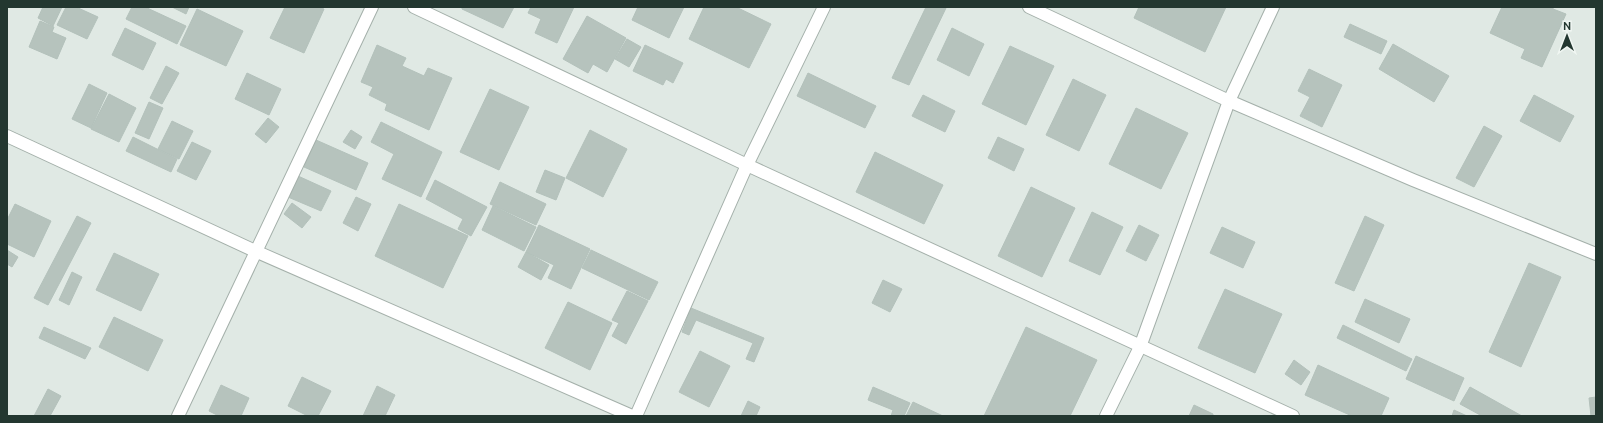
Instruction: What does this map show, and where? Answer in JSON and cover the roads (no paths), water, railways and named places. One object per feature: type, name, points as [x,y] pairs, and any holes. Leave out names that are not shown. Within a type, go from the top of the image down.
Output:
[{"type":"street","points":[[178,416],[372,7]]},
{"type":"street","points":[[414,7],[747,165],[1044,301],[1140,347],[1294,416]]},
{"type":"street","points":[[636,416],[747,165],[824,7]]},
{"type":"street","points":[[1029,7],[1229,101],[1413,180],[1596,254]]},
{"type":"street","points":[[1106,416],[1140,347],[1229,101],[1273,7]]},
{"type":"street","points":[[7,136],[255,251],[632,416]]}]
